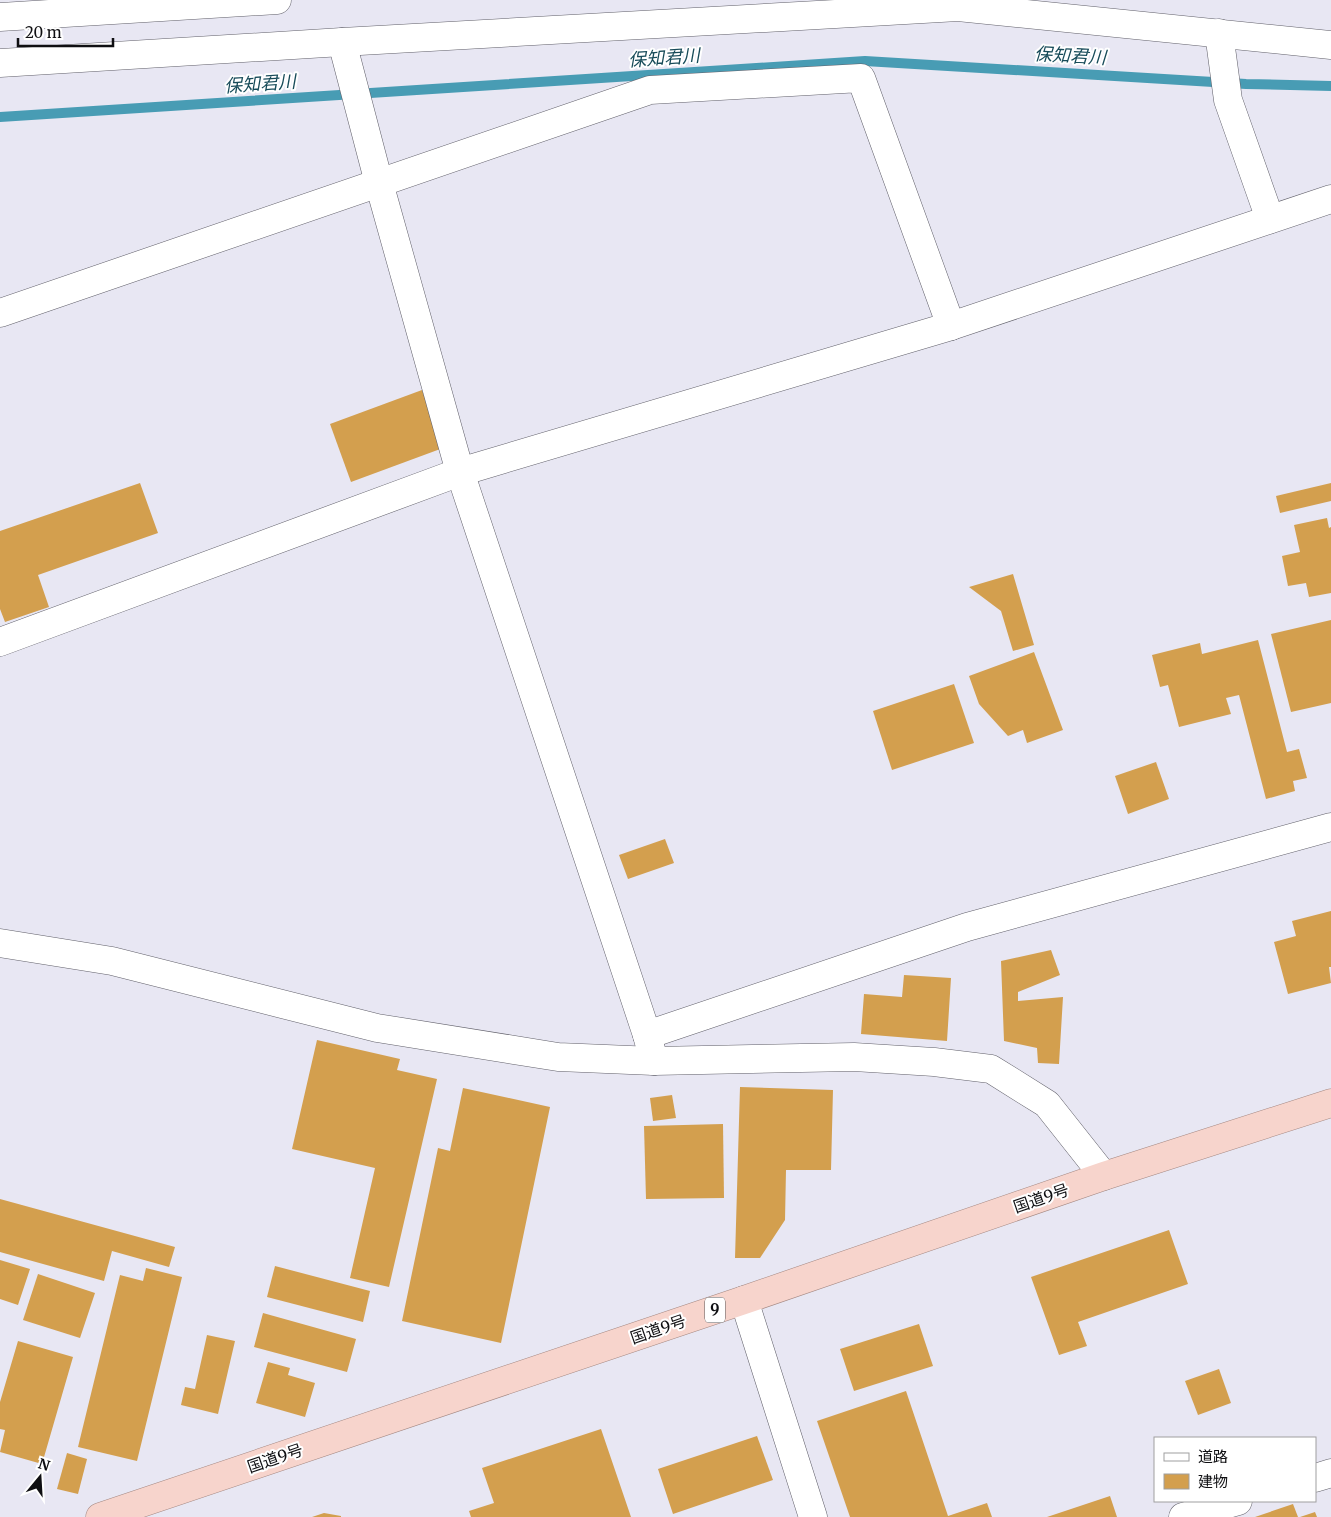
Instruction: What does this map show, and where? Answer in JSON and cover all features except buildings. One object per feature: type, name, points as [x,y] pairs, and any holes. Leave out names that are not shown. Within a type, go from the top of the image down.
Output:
[{"type":"highway","name":"国道9号","points":[[100,1517],[744,1300],[1104,1176],[1331,1103]]},
{"type":"street","points":[[0,17],[277,0]]},
{"type":"street","points":[[0,64],[342,42],[958,7],[1331,45]]},
{"type":"street","points":[[1219,33],[1228,100],[1270,219]]},
{"type":"street","points":[[342,42],[379,183],[460,472],[651,1048]]},
{"type":"street","points":[[0,313],[650,90],[861,78],[951,326]]},
{"type":"street","points":[[0,642],[460,472],[951,326],[1331,199]]},
{"type":"street","points":[[651,1048],[967,927],[1331,828]]},
{"type":"street","points":[[0,943],[112,961],[376,1028],[558,1057],[651,1048],[854,1057],[934,1062],[991,1069],[1047,1104],[1104,1176]]},
{"type":"street","points":[[744,1300],[813,1517]]},
{"type":"street","points":[[1316,1478],[1331,1473]]},
{"type":"street","points":[[1183,1517],[1235,1502]]},
{"type":"waterway","name":"保知君川","points":[[0,117],[865,61],[1246,84],[1331,86]]}]
